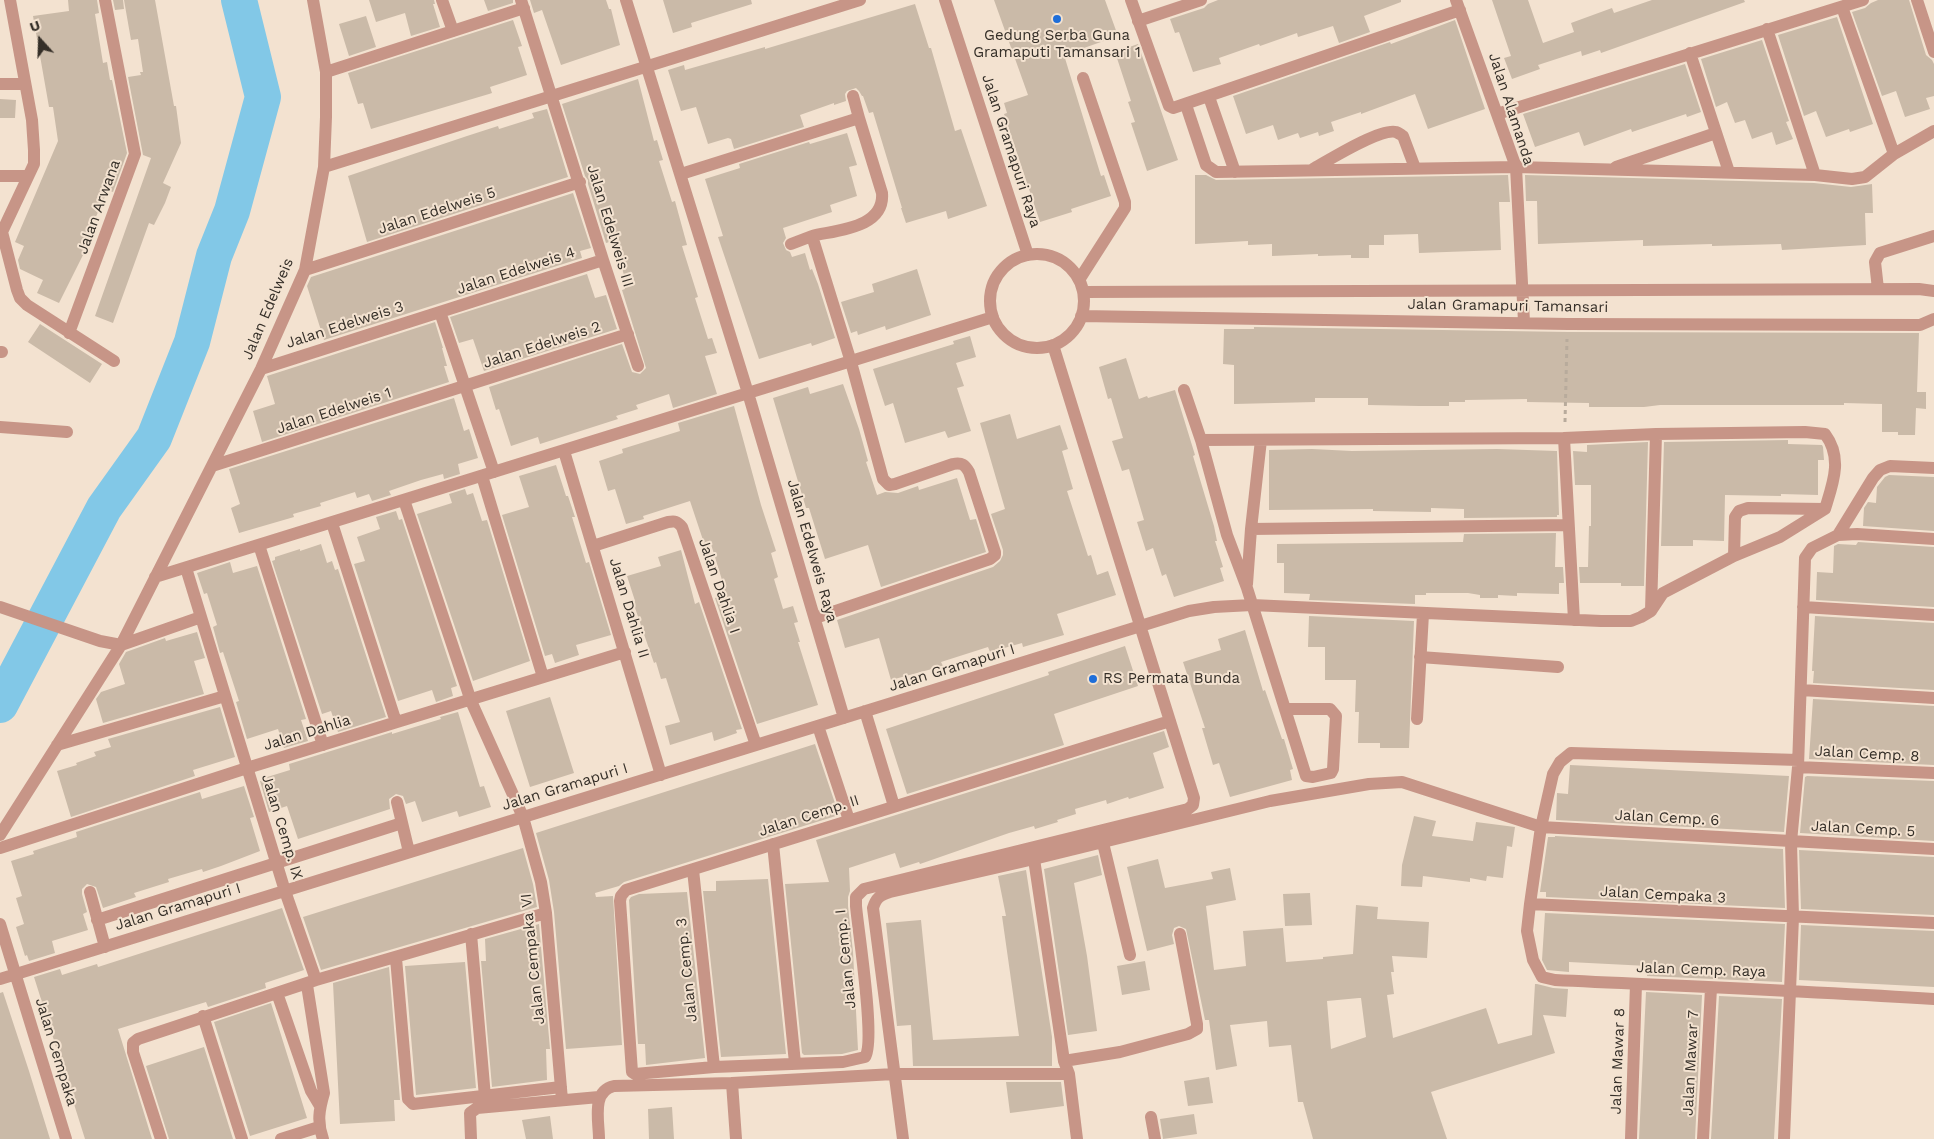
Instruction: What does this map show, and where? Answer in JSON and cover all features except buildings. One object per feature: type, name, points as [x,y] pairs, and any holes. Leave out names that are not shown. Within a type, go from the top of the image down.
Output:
[{"type":"street","points":[[2,0],[10,0],[32,120],[34,150],[34,164],[2,232],[20,298],[27,305],[114,361]]},
{"type":"street","name":"Jalan Arwana","points":[[69,333],[134,154],[105,0]]},
{"type":"street","name":"Jalan Edelweis","points":[[0,835],[121,645],[261,369],[305,270],[324,167],[326,72],[313,0]]},
{"type":"street","points":[[442,0],[453,31]]},
{"type":"street","name":"Jalan Edelweis Raya","points":[[626,0],[748,393],[844,718]]},
{"type":"street","points":[[324,167],[860,0]]},
{"type":"street","name":"Jalan Gramapuri Raya","points":[[945,0],[1028,255]]},
{"type":"street","points":[[1131,0],[1168,106],[1174,108],[1209,97],[1458,5]]},
{"type":"street","points":[[1138,21],[1201,0]]},
{"type":"street","points":[[1497,114],[1863,0]]},
{"type":"street","points":[[1917,0],[1934,52]]},
{"type":"street","points":[[326,72],[453,31],[523,4],[552,96]]},
{"type":"street","name":"Jalan Alamanda","points":[[1458,5],[1516,167],[1524,322]]},
{"type":"street","points":[[1842,7],[1894,154]]},
{"type":"street","points":[[1767,29],[1815,175]]},
{"type":"street","points":[[1690,53],[1729,172]]},
{"type":"street","points":[[1081,286],[1124,208],[1125,202],[1084,78]]},
{"type":"street","points":[[0,84],[25,84]]},
{"type":"street","name":"Jalan Edelweis III","points":[[552,96],[638,366]]},
{"type":"street","points":[[791,244],[812,236],[854,226],[873,218],[880,210],[883,200],[882,194],[853,96]]},
{"type":"street","points":[[1209,97],[1235,172]]},
{"type":"street","points":[[1186,104],[1206,165],[1216,172],[1516,167],[1815,175],[1852,179],[1865,177],[1894,154],[1934,131]]},
{"type":"street","points":[[681,174],[860,118]]},
{"type":"street","points":[[1310,170],[1380,134],[1395,132],[1403,136],[1415,168]]},
{"type":"street","points":[[1609,169],[1716,133]]},
{"type":"street","points":[[0,176],[28,176]]},
{"type":"street","name":"Jalan Edelweis 5","points":[[305,270],[580,182]]},
{"type":"street","points":[[812,236],[851,362],[885,483],[889,485],[895,484],[954,464],[960,463],[965,465],[969,472],[995,555],[990,559],[815,618]]},
{"type":"street","points":[[1878,289],[1874,262],[1880,253],[1934,236]]},
{"type":"street","points":[[1040,254],[1063,262],[1072,270],[1081,286],[1084,304],[1076,328],[1068,336],[1053,345],[1033,348],[1022,346],[1010,340],[1001,332],[993,318],[990,298],[992,286],[998,275],[1016,259],[1028,255],[1040,254]]},
{"type":"street","name":"Jalan Edelweis 4","points":[[440,312],[603,260]]},
{"type":"street","name":"Jalan Gramapuri Tamansari","points":[[1081,286],[1523,291],[1878,289],[1934,291]]},
{"type":"street","points":[[440,312],[494,472]]},
{"type":"street","name":"Jalan Edelweis 3","points":[[261,369],[440,312]]},
{"type":"street","name":"Jalan Gramapuri Tamansari","points":[[1081,316],[1568,324],[1920,325],[1934,320]]},
{"type":"street","points":[[155,578],[993,318]]},
{"type":"street","name":"Jalan Edelweis 2","points":[[465,386],[628,334]]},
{"type":"street","points":[[1053,345],[1170,721]]},
{"type":"street","name":"Jalan Edelweis 1","points":[[212,466],[465,386]]},
{"type":"street","points":[[1184,390],[1201,440],[1227,535],[1247,588],[1252,605],[1285,710],[1306,776],[1313,777],[1331,773],[1333,769],[1336,716],[1334,713],[1330,709],[1285,710]]},
{"type":"street","points":[[0,427],[67,432]]},
{"type":"street","points":[[1201,440],[1564,438],[1656,434],[1805,432],[1825,434],[1832,444],[1836,457],[1832,486],[1825,509],[1780,537],[1734,556],[1663,593],[1651,611]]},
{"type":"street","points":[[1651,611],[1656,434]]},
{"type":"street","points":[[1564,438],[1574,620]]},
{"type":"street","points":[[1247,588],[1251,529],[1261,440]]},
{"type":"street","name":"Jalan Dahlia II","points":[[564,451],[661,775]]},
{"type":"street","points":[[1838,535],[1873,478],[1880,470],[1890,466],[1934,468]]},
{"type":"street","points":[[482,476],[543,677]]},
{"type":"street","name":"Jalan Cempaka VI","points":[[404,500],[470,700],[522,817],[541,882],[546,913],[561,1094]]},
{"type":"street","points":[[1734,556],[1735,517],[1740,511],[1748,508],[1825,509]]},
{"type":"street","name":"Jalan Dahlia I","points":[[593,546],[668,522],[678,522],[682,527],[756,745]]},
{"type":"street","points":[[332,523],[396,722]]},
{"type":"street","points":[[1251,529],[1568,525]]},
{"type":"street","points":[[1784,1139],[1793,918],[1792,842],[1798,764],[1805,558],[1812,548],[1838,535],[1857,534],[1934,540]]},
{"type":"street","points":[[259,545],[323,745]]},
{"type":"street","name":"Jalan Cemp. IX","points":[[186,568],[311,982],[324,1093],[320,1106],[319,1127]]},
{"type":"street","name":"Jalan Gramapuri I","points":[[0,979],[1188,611],[1214,607],[1252,605],[1423,614],[1631,621],[1651,611]]},
{"type":"street","points":[[1803,607],[1934,615]]},
{"type":"street","points":[[4,608],[100,641],[121,645],[201,617]]},
{"type":"street","points":[[1417,719],[1423,614]]},
{"type":"street","name":"Jalan Dahlia","points":[[0,848],[247,768],[625,652]]},
{"type":"street","points":[[1420,657],[1558,667]]},
{"type":"street","points":[[1801,690],[1934,698]]},
{"type":"street","points":[[57,745],[225,696]]},
{"type":"street","points":[[865,711],[894,806]]},
{"type":"street","name":"Jalan Cemp. II","points":[[630,1062],[621,896],[626,890],[1170,721]]},
{"type":"street","name":"Jalan Cemp. I","points":[[630,1062],[632,1072],[635,1074],[714,1067],[843,1062],[861,1059],[868,1053],[869,1026],[856,897],[864,889],[1188,809],[1193,805],[1194,798],[1170,721]]},
{"type":"street","points":[[818,726],[849,820]]},
{"type":"street","name":"Jalan Cemp. 8","points":[[1530,904],[1541,827],[1553,774],[1560,762],[1571,754],[1798,764],[1934,773]]},
{"type":"street","name":"Jalan Cemp. 6","points":[[894,1074],[873,908],[875,900],[881,895],[890,892],[1103,843],[1270,801],[1369,784],[1402,782],[1541,827],[1792,842]]},
{"type":"street","points":[[397,802],[410,852]]},
{"type":"street","points":[[97,920],[402,823]]},
{"type":"street","name":"Jalan Cemp. 5","points":[[1792,842],[1934,849]]},
{"type":"street","points":[[1103,843],[1130,955]]},
{"type":"street","points":[[773,844],[795,1063]]},
{"type":"street","points":[[1034,859],[1064,1061],[1069,1074],[1077,1139]]},
{"type":"street","name":"Jalan Cemp. 3","points":[[693,870],[714,1067]]},
{"type":"street","points":[[90,892],[105,947]]},
{"type":"street","name":"Jalan Cempaka 3","points":[[1530,904],[1793,918],[1934,923]]},
{"type":"street","name":"Jalan Cemp. Raya","points":[[1530,904],[1527,931],[1533,960],[1542,977],[1554,980],[1791,990],[1934,999]]},
{"type":"street","points":[[161,1139],[133,1052],[133,1042],[138,1039],[203,1016],[311,982],[546,913]]},
{"type":"street","name":"Jalan Cempaka","points":[[0,929],[66,1139]]},
{"type":"street","points":[[471,934],[485,1097]]},
{"type":"street","points":[[1064,1061],[1120,1052],[1188,1034],[1196,1029],[1197,1024],[1180,934]]},
{"type":"street","points":[[396,958],[408,1098],[414,1104],[485,1097],[561,1094],[599,1098]]},
{"type":"street","name":"Jalan Mawar 8","points":[[1631,1139],[1636,984]]},
{"type":"street","name":"Jalan Mawar 7","points":[[1703,1139],[1711,988]]},
{"type":"street","points":[[277,993],[311,1091],[320,1106]]},
{"type":"street","points":[[203,1016],[242,1139]]},
{"type":"street","points":[[599,1139],[599,1098],[603,1090],[614,1086],[732,1083],[894,1074],[1069,1074]]},
{"type":"street","points":[[894,1074],[903,1139]]},
{"type":"street","points":[[732,1083],[736,1139]]},
{"type":"street","points":[[471,1139],[470,1113],[473,1110],[561,1094]]},
{"type":"street","points":[[1151,1117],[1155,1139]]},
{"type":"street","points":[[280,1139],[319,1127],[323,1139]]},
{"type":"path","points":[[1564,438],[1568,324]]},
{"type":"waterway","points":[[0,705],[104,508],[154,438],[192,342],[214,256],[232,211],[263,97],[239,0]]},
{"type":"place","name":"Gedung Serba Guna Gramaputi Tamansari 1","points":[[1057,19]]},
{"type":"place","name":"RS Permata Bunda","points":[[1093,679]]}]
